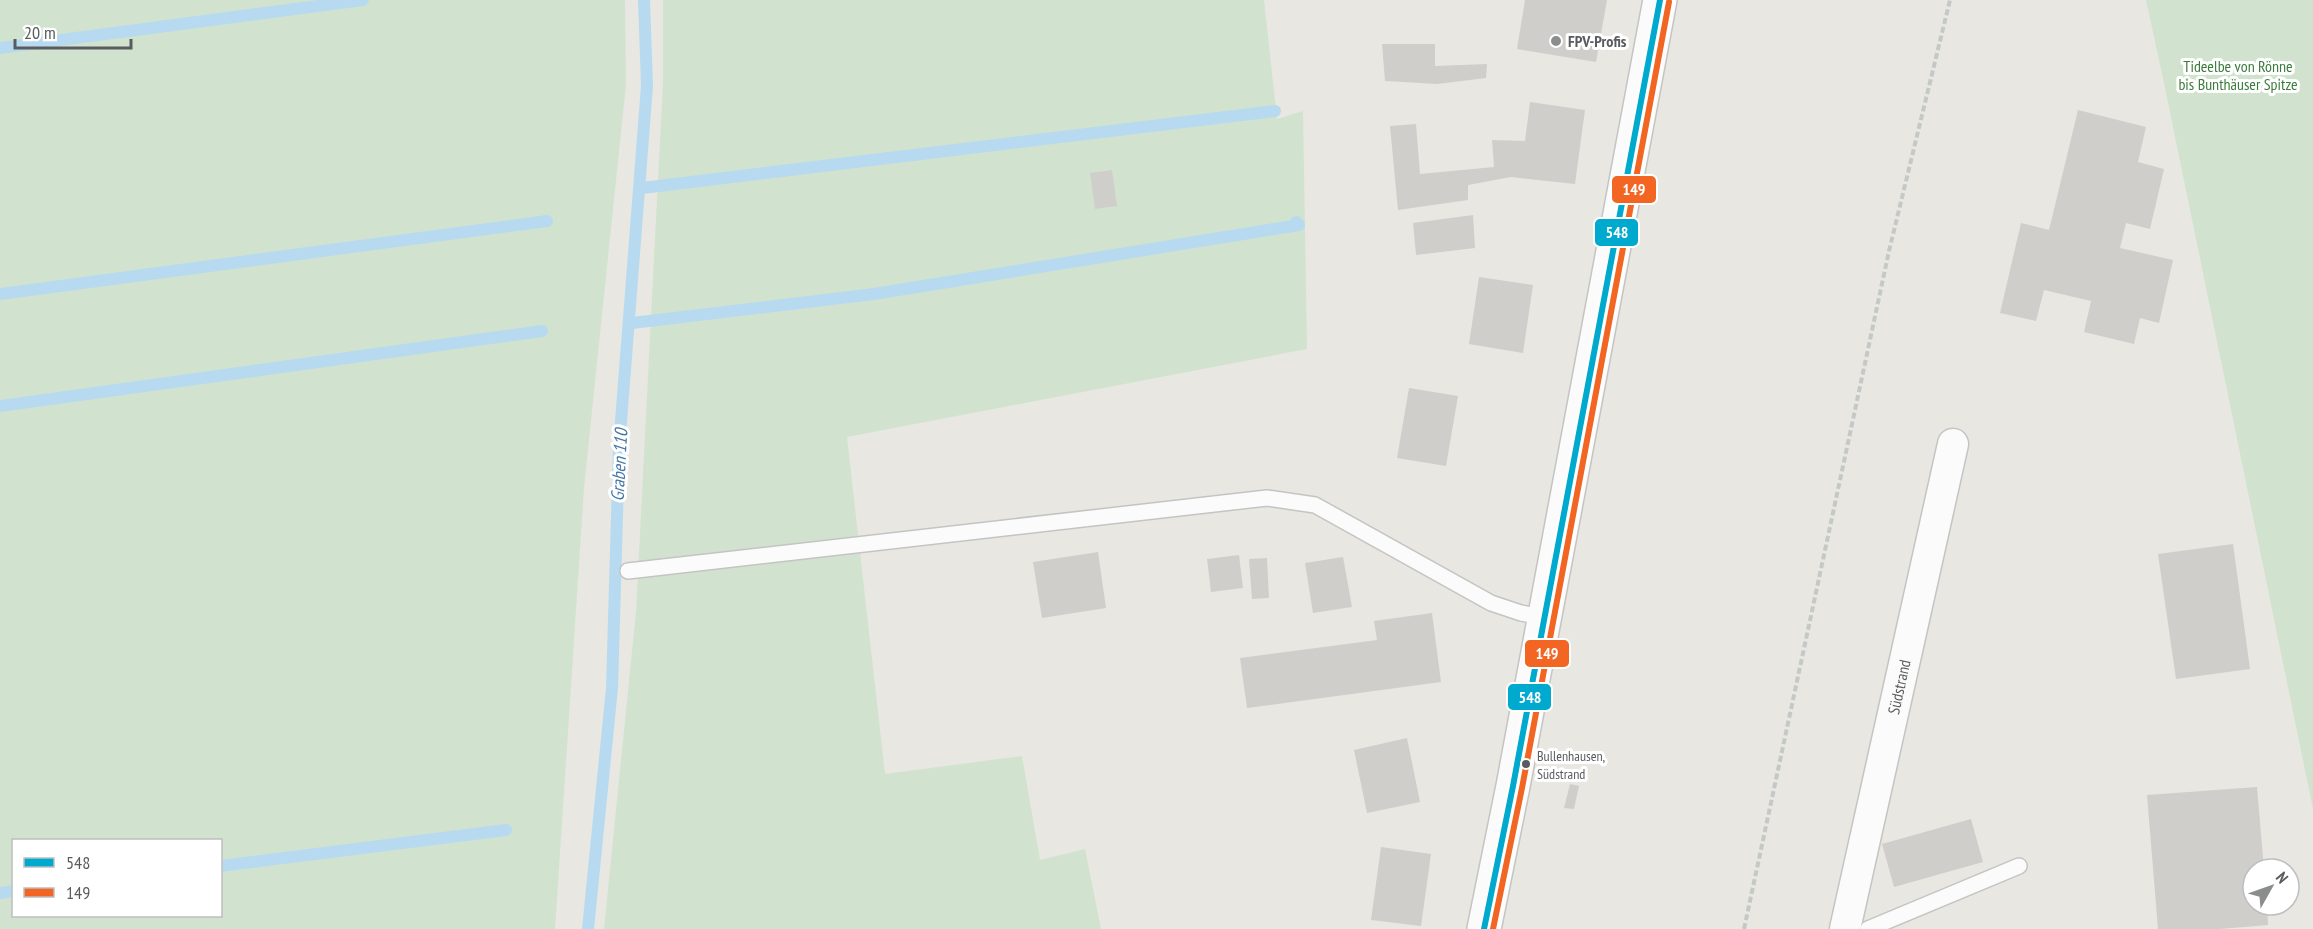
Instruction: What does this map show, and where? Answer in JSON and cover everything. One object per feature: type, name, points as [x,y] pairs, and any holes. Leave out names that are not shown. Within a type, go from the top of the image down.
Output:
[{"type":"street","points":[[1484,929],[1659,0]]},
{"type":"street","name":"Südstrand","points":[[1845,929],[1953,444]]},
{"type":"lane","points":[[628,571],[1267,498],[1315,505],[1491,603],[1521,613],[1544,617]]},
{"type":"lane","points":[[1868,929],[2019,866]]},
{"type":"path","points":[[1744,929],[1889,251],[1950,0]]},
{"type":"green space","points":[[0,0],[625,0],[626,84],[584,488],[555,929],[0,929]]},
{"type":"green space","points":[[663,0],[1264,0],[1277,119],[1303,111],[1307,349],[847,437],[885,774],[1022,756],[1040,860],[1085,849],[1101,929],[604,929],[636,612],[663,82]]},
{"type":"green space","name":"Tideelbe von Rönne bis Bunthäuser Spitze","points":[[2146,0],[2313,0],[2313,809],[2164,83]]},
{"type":"building","points":[[1525,0],[1607,0],[1596,62],[1517,49]]},
{"type":"building","points":[[1382,44],[1435,44],[1435,66],[1487,64],[1486,78],[1437,84],[1385,81]]},
{"type":"building","points":[[1530,102],[1585,110],[1575,184],[1511,177],[1468,185],[1468,200],[1398,210],[1390,126],[1416,124],[1420,174],[1494,167],[1492,140],[1525,141]]},
{"type":"building","points":[[2078,110],[2146,127],[2138,162],[2164,169],[2150,229],[2126,223],[2120,248],[2173,260],[2159,323],[2140,318],[2134,344],[2084,332],[2091,301],[2044,290],[2036,321],[2000,313],[2021,223],[2049,230]]},
{"type":"building","points":[[1112,170],[1117,206],[1095,209],[1090,173]]},
{"type":"building","points":[[1473,215],[1475,248],[1416,255],[1413,223]]},
{"type":"building","points":[[1479,277],[1533,285],[1523,353],[1469,344]]},
{"type":"building","points":[[1409,388],[1458,396],[1446,466],[1397,458]]},
{"type":"building","points":[[2233,544],[2250,669],[2176,679],[2158,554]]},
{"type":"building","points":[[1098,552],[1106,608],[1042,618],[1033,562]]},
{"type":"building","points":[[1239,555],[1243,588],[1211,592],[1207,559]]},
{"type":"building","points":[[1343,557],[1352,607],[1313,613],[1305,563]]},
{"type":"building","points":[[1267,558],[1269,598],[1252,599],[1249,559]]},
{"type":"building","points":[[1432,613],[1441,682],[1247,708],[1240,658],[1377,640],[1374,621]]},
{"type":"building","points":[[1407,738],[1420,802],[1367,813],[1354,750]]},
{"type":"building","points":[[1570,784],[1579,786],[1574,809],[1564,808]]},
{"type":"building","points":[[2257,787],[2263,857],[2241,857],[2241,917],[2268,917],[2268,925],[2220,929],[2158,929],[2147,795]]},
{"type":"building","points":[[1971,819],[1983,862],[1894,887],[1882,844]]},
{"type":"building","points":[[1381,847],[1431,854],[1421,926],[1371,920]]},
{"type":"waterway","points":[[0,48],[363,0]]},
{"type":"waterway","name":"Graben 110","points":[[588,929],[612,688],[619,447],[647,86],[644,0]]},
{"type":"waterway","points":[[642,188],[1275,111]]},
{"type":"waterway","points":[[0,294],[547,221]]},
{"type":"waterway","points":[[632,323],[874,294],[1299,225],[1296,222]]},
{"type":"waterway","points":[[0,406],[542,331]]},
{"type":"waterway","points":[[222,866],[506,830]]},
{"type":"waterway","points":[[0,893],[12,891]]},
{"type":"transit line","name":"548","points":[[1484,929],[1513,786],[1660,0]]},
{"type":"transit line","name":"149","points":[[1493,929],[1522,788],[1669,2]]},
{"type":"place","name":"FPV-Profis","points":[[1556,41]]},
{"type":"place","name":"Bullenhausen, Südstrand","points":[[1526,764]]}]
